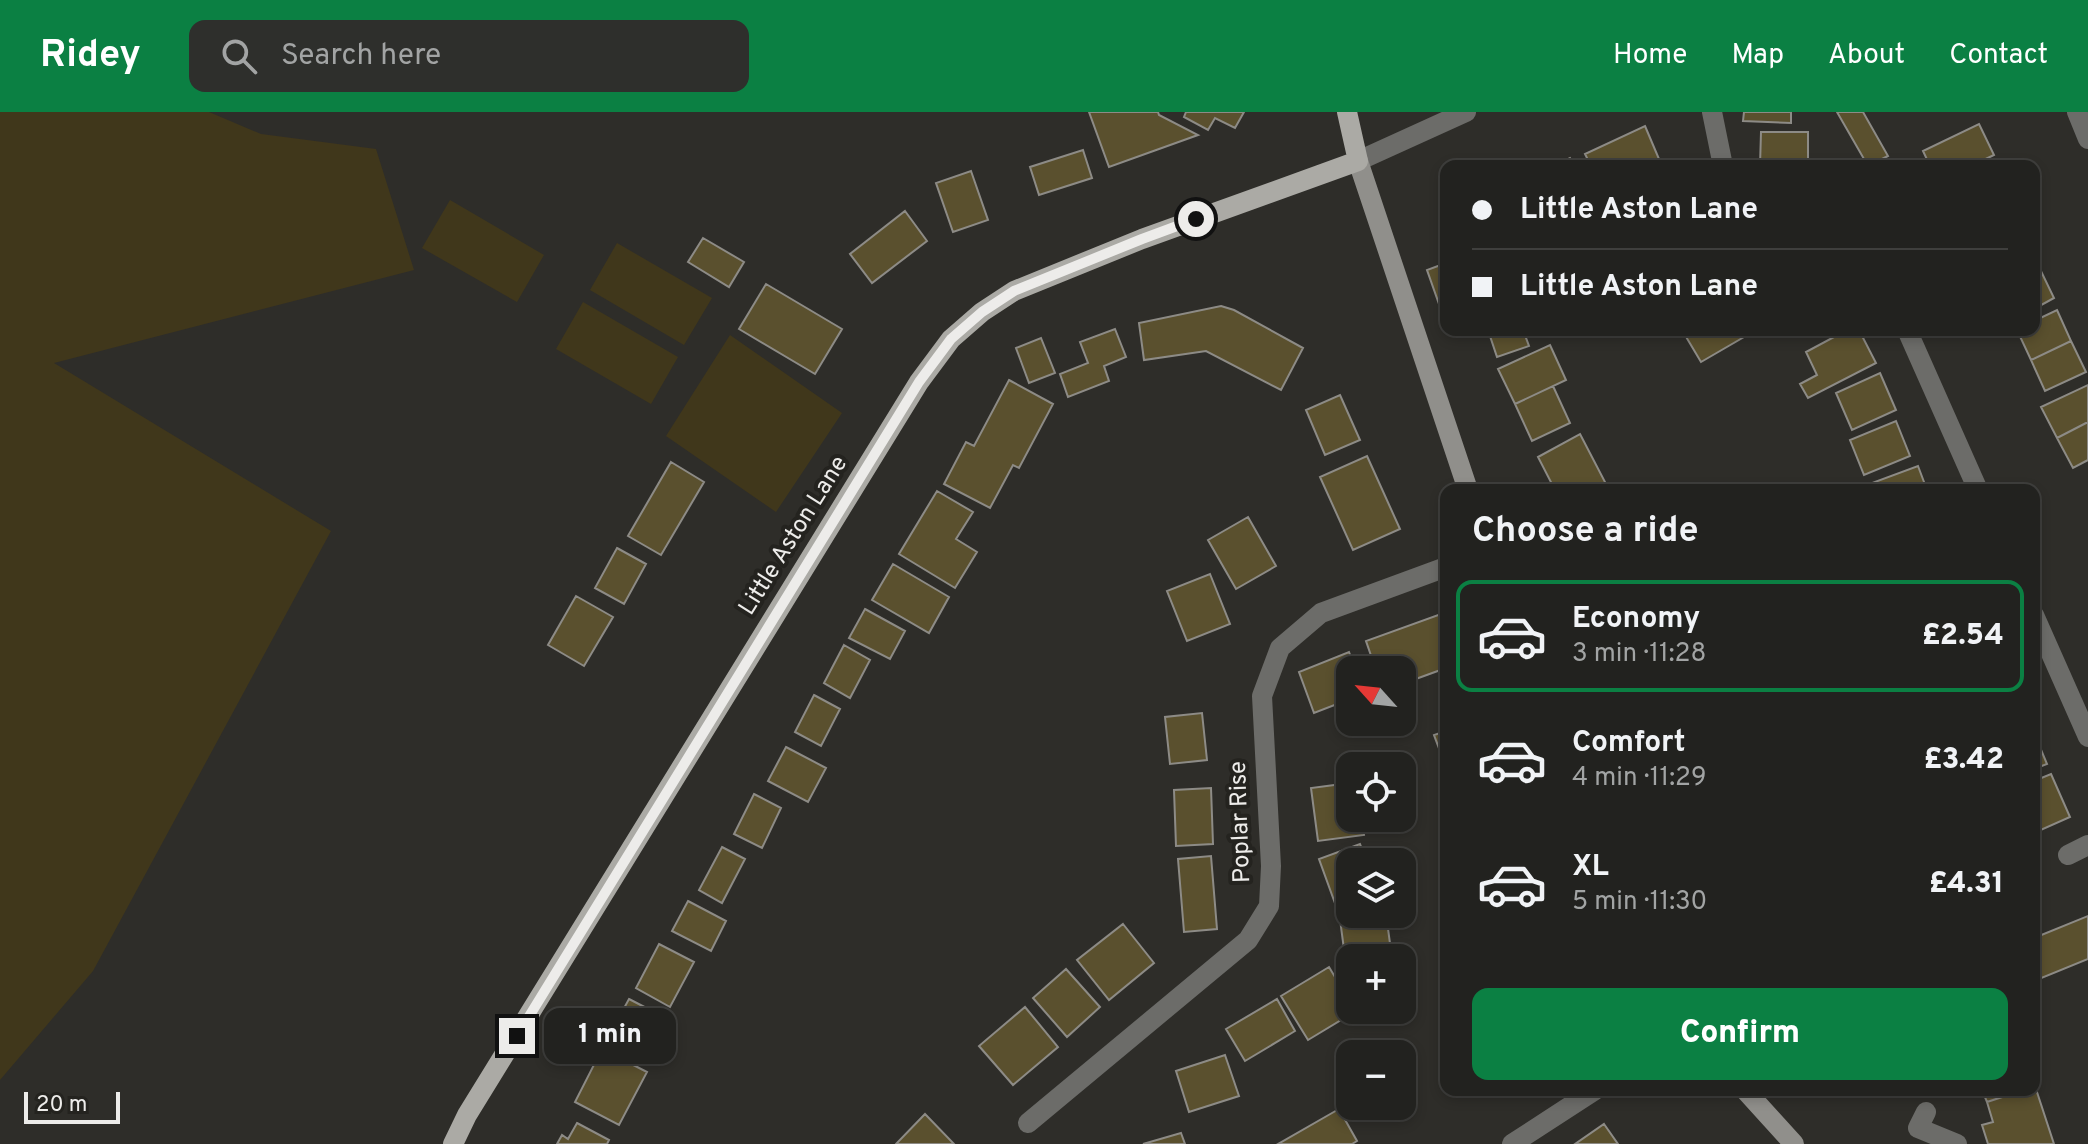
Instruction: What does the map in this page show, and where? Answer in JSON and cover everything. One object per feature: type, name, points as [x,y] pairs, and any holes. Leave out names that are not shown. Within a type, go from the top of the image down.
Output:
[{"type":"main road","points":[[1347,112],[1358,161],[1466,484]]},
{"type":"main road","name":"Little Aston Lane","points":[[453,1144],[467,1115],[919,382],[951,339],[982,312],[1014,291],[1142,239],[1358,161]]},
{"type":"main road","points":[[1750,1096],[1794,1144]]},
{"type":"street","points":[[1358,161],[1466,112]]},
{"type":"street","points":[[1712,112],[1722,160]]},
{"type":"street","points":[[2077,112],[2088,139]]},
{"type":"street","points":[[1910,336],[1975,484]]},
{"type":"street","name":"Poplar Rise","points":[[1028,1123],[1248,940],[1269,906],[1271,866],[1262,696],[1280,648],[1321,613],[1440,569]]},
{"type":"street","points":[[2040,629],[2088,737]]},
{"type":"street","points":[[2068,855],[2088,845]]},
{"type":"street","points":[[1512,1144],[1586,1096]]},
{"type":"street","points":[[1926,1112],[1918,1128],[1957,1144]]},
{"type":"shaded area","points":[[0,112],[209,112],[261,134],[376,149],[414,270],[54,363],[331,531],[93,971],[0,1080]]},
{"type":"shaded area","points":[[450,200],[544,255],[517,302],[422,248]]},
{"type":"shaded area","points":[[617,243],[712,298],[684,345],[590,290]]},
{"type":"shaded area","points":[[583,302],[678,357],[651,404],[556,349]]},
{"type":"shaded area","points":[[730,335],[842,413],[776,512],[666,436]]},
{"type":"building","points":[[1089,112],[1158,112],[1198,135],[1109,167]]},
{"type":"building","points":[[1186,112],[1244,112],[1235,128],[1215,118],[1208,130],[1184,117]]},
{"type":"building","points":[[1744,112],[1791,112],[1791,123],[1743,121]]},
{"type":"building","points":[[1837,112],[1863,112],[1888,156],[1880,160],[1865,160]]},
{"type":"building","points":[[1979,124],[1994,155],[1984,160],[1927,160],[1923,151]]},
{"type":"building","points":[[1645,126],[1659,159],[1588,160],[1585,154]]},
{"type":"building","points":[[1761,132],[1808,132],[1808,160],[1760,160]]},
{"type":"building","points":[[1083,150],[1092,178],[1039,195],[1030,167]]},
{"type":"building","points":[[971,171],[988,220],[953,232],[936,183]]},
{"type":"building","points":[[905,211],[927,241],[872,283],[850,254]]},
{"type":"building","points":[[703,238],[744,262],[729,287],[688,262]]},
{"type":"building","points":[[1440,265],[1440,307],[1427,270]]},
{"type":"building","points":[[2040,269],[2054,298],[2040,306]]},
{"type":"building","points":[[766,284],[842,329],[815,374],[739,329]]},
{"type":"building","points":[[1221,306],[1303,348],[1281,390],[1206,351],[1144,360],[1139,323]]},
{"type":"building","points":[[2057,310],[2071,341],[2031,360],[2020,336],[2040,336],[2040,318]]},
{"type":"building","points":[[1115,329],[1126,357],[1104,366],[1109,381],[1068,397],[1060,374],[1088,363],[1080,342]]},
{"type":"building","points":[[1490,336],[1525,336],[1529,346],[1497,357]]},
{"type":"building","points":[[1686,336],[1746,336],[1701,362]]},
{"type":"building","points":[[1836,336],[1862,336],[1876,363],[1808,398],[1800,384],[1817,375],[1806,352]]},
{"type":"building","points":[[1041,338],[1055,373],[1029,383],[1016,348]]},
{"type":"building","points":[[2071,341],[2086,372],[2045,391],[2031,360]]},
{"type":"building","points":[[1550,345],[1566,380],[1515,404],[1498,369]]},
{"type":"building","points":[[1880,373],[1896,410],[1852,430],[1836,393]]},
{"type":"building","points":[[1009,380],[1053,404],[1019,468],[1013,465],[990,508],[944,484],[966,442],[974,446]]},
{"type":"building","points":[[2088,385],[2088,422],[2057,438],[2041,407]]},
{"type":"building","points":[[1553,386],[1570,423],[1532,441],[1515,404]]},
{"type":"building","points":[[1340,395],[1360,440],[1325,455],[1306,410]]},
{"type":"building","points":[[1896,421],[1910,456],[1864,475],[1850,440]]},
{"type":"building","points":[[2088,422],[2088,460],[2073,468],[2057,438]]},
{"type":"building","points":[[1580,434],[1605,482],[1552,484],[1538,457]]},
{"type":"building","points":[[1367,456],[1400,529],[1353,550],[1320,477]]},
{"type":"building","points":[[671,462],[704,482],[661,555],[628,536]]},
{"type":"building","points":[[1918,466],[1925,484],[1872,484]]},
{"type":"building","points":[[937,491],[973,512],[956,539],[977,552],[955,588],[899,554]]},
{"type":"building","points":[[1248,517],[1276,566],[1236,589],[1208,540]]},
{"type":"building","points":[[617,548],[646,564],[624,604],[595,588]]},
{"type":"building","points":[[893,564],[949,597],[929,633],[872,600]]},
{"type":"building","points":[[1210,574],[1230,624],[1187,641],[1167,591]]},
{"type":"building","points":[[576,596],[613,617],[584,666],[548,645]]},
{"type":"building","points":[[865,609],[905,631],[890,659],[849,638]]},
{"type":"building","points":[[1440,614],[1440,670],[1416,679],[1416,656],[1371,656],[1366,641]]},
{"type":"building","points":[[844,645],[870,660],[850,698],[824,683]]},
{"type":"building","points":[[1336,657],[1336,704],[1314,713],[1299,672]]},
{"type":"building","points":[[814,695],[840,709],[821,746],[795,732]]},
{"type":"building","points":[[1202,713],[1207,760],[1170,764],[1165,717]]},
{"type":"building","points":[[1440,733],[1440,751],[1434,735]]},
{"type":"building","points":[[786,747],[826,768],[808,802],[768,781]]},
{"type":"building","points":[[2040,747],[2047,764],[2040,767]]},
{"type":"building","points":[[2051,774],[2070,817],[2040,830],[2040,779]]},
{"type":"building","points":[[1336,785],[1336,832],[1364,832],[1364,835],[1318,841],[1311,788]]},
{"type":"building","points":[[1211,788],[1213,844],[1176,846],[1174,790]]},
{"type":"building","points":[[754,794],[781,808],[762,848],[734,834]]},
{"type":"building","points":[[722,847],[745,859],[722,903],[699,890]]},
{"type":"building","points":[[1336,853],[1336,906],[1319,859]]},
{"type":"building","points":[[1211,856],[1217,929],[1184,932],[1178,859]]},
{"type":"building","points":[[688,901],[726,921],[711,951],[672,931]]},
{"type":"building","points":[[2088,916],[2088,959],[2040,979],[2040,936]]},
{"type":"building","points":[[1123,924],[1154,963],[1109,1000],[1077,960]]},
{"type":"building","points":[[1341,928],[1388,928],[1390,944],[1343,944]]},
{"type":"building","points":[[659,944],[694,962],[670,1007],[636,988]]},
{"type":"building","points":[[1329,967],[1336,979],[1336,1023],[1308,1040],[1281,996]]},
{"type":"building","points":[[1066,969],[1100,1007],[1067,1037],[1033,998]]},
{"type":"building","points":[[629,999],[664,1017],[640,1062],[605,1043]]},
{"type":"building","points":[[1277,999],[1295,1031],[1245,1061],[1226,1029]]},
{"type":"building","points":[[1025,1007],[1058,1047],[1013,1085],[979,1046]]},
{"type":"building","points":[[602,1049],[647,1072],[619,1125],[575,1102]]},
{"type":"building","points":[[1225,1055],[1239,1096],[1189,1112],[1176,1071]]},
{"type":"building","points":[[1984,1096],[2006,1096],[1987,1102]]},
{"type":"building","points":[[2006,1096],[2038,1096],[2054,1144],[1988,1144],[1982,1125],[1993,1122],[1987,1102]]},
{"type":"building","points":[[1336,1111],[1336,1120],[1345,1120],[1357,1141],[1352,1144],[1278,1144]]},
{"type":"building","points":[[925,1114],[954,1144],[896,1144]]},
{"type":"building","points":[[577,1123],[609,1140],[607,1144],[557,1144],[562,1135],[568,1139]]},
{"type":"building","points":[[1604,1124],[1618,1144],[1575,1144]]},
{"type":"building","points":[[1181,1133],[1185,1144],[1143,1144]]},
{"type":"route","points":[[517,1036],[919,382],[951,339],[982,312],[1014,291],[1196,219]]}]
